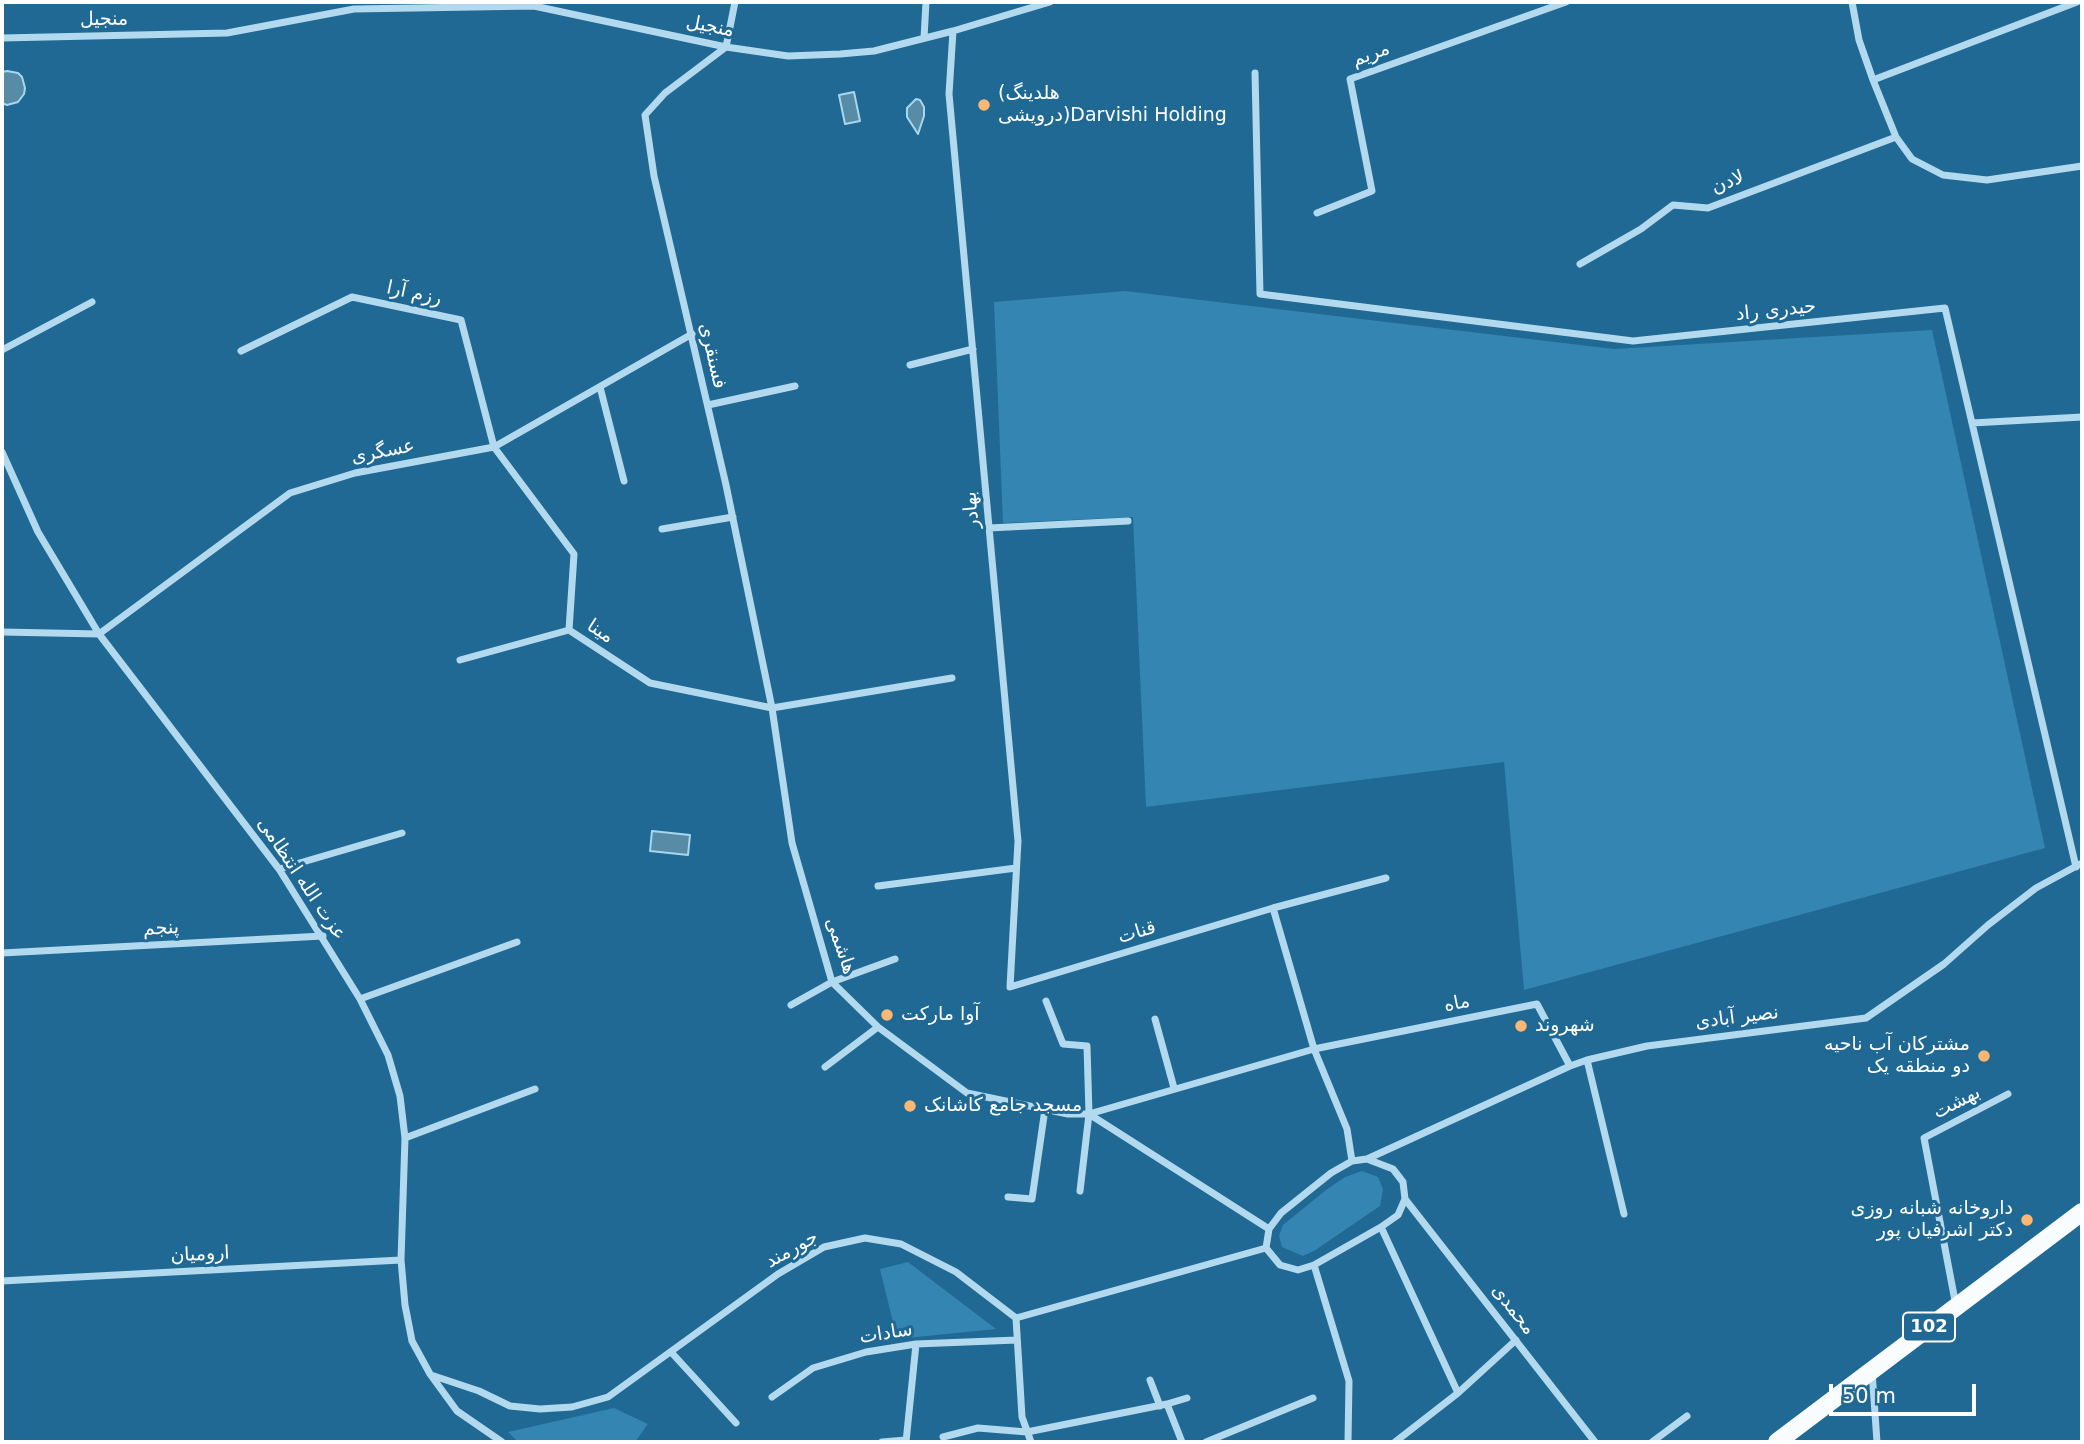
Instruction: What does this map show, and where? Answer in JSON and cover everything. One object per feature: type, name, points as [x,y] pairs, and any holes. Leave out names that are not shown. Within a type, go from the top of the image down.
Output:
[{"type":"main road","name":"102","points":[[1777,1442],[2082,1212]]},
{"type":"street","points":[[726,47],[735,2]]},
{"type":"street","points":[[924,38],[926,2]]},
{"type":"street","points":[[953,31],[1050,2]]},
{"type":"street","name":"مریم","points":[[1317,213],[1372,191],[1350,79],[1566,2]]},
{"type":"street","points":[[1852,2],[1859,40],[1873,80],[1896,137],[1912,159],[1943,175],[1987,180],[2082,166]]},
{"type":"street","points":[[1873,80],[2077,2]]},
{"type":"street","name":"منجیل","points":[[2,38],[226,33],[374,5],[534,6],[726,47],[788,56],[874,51],[953,31]]},
{"type":"street","name":"بهادر","points":[[953,31],[949,94],[1018,841],[1010,987]]},
{"type":"street","name":"فسنقری","points":[[726,47],[665,93],[645,115],[654,176],[733,517],[772,708]]},
{"type":"street","name":"حیدری راد","points":[[1255,73],[1260,294],[1633,341],[1945,308],[2079,865]]},
{"type":"street","name":"لادن","points":[[1580,264],[1641,229],[1673,205],[1708,208],[1896,137]]},
{"type":"street","name":"رزم آرا","points":[[241,351],[352,297],[461,320],[494,447]]},
{"type":"street","points":[[2,350],[92,302]]},
{"type":"street","name":"عسگری","points":[[99,634],[290,493],[355,473],[494,447],[692,334]]},
{"type":"street","points":[[910,365],[973,349]]},
{"type":"street","points":[[708,405],[796,386]]},
{"type":"street","points":[[600,387],[624,481]]},
{"type":"street","points":[[1972,423],[2082,417]]},
{"type":"street","name":"مینا","points":[[494,447],[573,554],[569,631],[650,683],[772,708]]},
{"type":"street","name":"عزت الله انتظامی","points":[[2,452],[38,532],[99,634],[279,869],[360,999],[388,1055],[400,1096],[405,1138],[401,1260],[412,1341],[430,1374],[457,1411],[502,1442]]},
{"type":"street","points":[[662,529],[733,517]]},
{"type":"street","points":[[989,528],[1128,521]]},
{"type":"street","points":[[460,660],[569,631]]},
{"type":"street","points":[[2,632],[99,634]]},
{"type":"street","points":[[772,708],[952,678]]},
{"type":"street","name":"هاشمی","points":[[772,708],[792,843],[832,982],[878,1027],[967,1093],[1068,1115],[1089,1114],[1269,1229]]},
{"type":"street","points":[[279,869],[402,833]]},
{"type":"street","name":"نصیر آبادی","points":[[1352,1161],[1367,1159],[1587,1060],[1647,1046],[1866,1018],[1944,964],[2036,888],[2079,865]]},
{"type":"street","points":[[878,886],[1016,868]]},
{"type":"street","name":"قنات","points":[[1010,987],[1273,908],[1386,878]]},
{"type":"street","points":[[1273,908],[1314,1049],[1346,1129],[1352,1161],[1331,1173],[1281,1213],[1269,1229],[1266,1248],[1280,1265],[1298,1270],[1314,1265],[1398,1215],[1405,1199]]},
{"type":"street","name":"پنجم","points":[[2,953],[323,936]]},
{"type":"street","points":[[360,999],[517,943]]},
{"type":"street","points":[[791,1005],[832,982],[895,960]]},
{"type":"street","points":[[1046,1001],[1063,1044],[1087,1046],[1089,1114],[1080,1191]]},
{"type":"street","name":"ماه","points":[[1314,1049],[1537,1004],[1570,1066]]},
{"type":"street","points":[[1154,1019],[1174,1088]]},
{"type":"street","points":[[825,1067],[878,1027]]},
{"type":"street","points":[[1089,1114],[1314,1049]]},
{"type":"street","points":[[1587,1060],[1624,1214]]},
{"type":"street","points":[[405,1138],[535,1089]]},
{"type":"street","name":"بهشت","points":[[1956,1307],[1924,1138],[2008,1094]]},
{"type":"street","points":[[1008,1197],[1032,1199],[1045,1110]]},
{"type":"street","name":"محمدی","points":[[1367,1159],[1393,1169],[1403,1182],[1405,1199],[1595,1442]]},
{"type":"street","points":[[1381,1227],[1458,1393]]},
{"type":"street","name":"جورمند","points":[[430,1374],[479,1391],[510,1406],[540,1409],[572,1407],[608,1396],[778,1274],[824,1247],[864,1238],[901,1244],[956,1272],[1016,1318]]},
{"type":"street","points":[[1031,1442],[1022,1417],[1016,1318],[1266,1248]]},
{"type":"street","name":"ارومیان","points":[[2,1281],[401,1260]]},
{"type":"street","points":[[1314,1265],[1349,1381],[1348,1442]]},
{"type":"street","name":"سادات","points":[[772,1397],[813,1368],[866,1352],[916,1344],[1017,1339]]},
{"type":"street","points":[[1395,1442],[1458,1393],[1516,1340]]},
{"type":"street","points":[[882,1442],[906,1441],[916,1344]]},
{"type":"street","points":[[671,1352],[736,1423]]},
{"type":"street","points":[[1872,1370],[1877,1442]]},
{"type":"street","points":[[1150,1380],[1182,1442]]},
{"type":"street","points":[[943,1437],[978,1428],[1027,1432],[1187,1398]]},
{"type":"street","points":[[1206,1442],[1313,1398]]},
{"type":"street","points":[[1651,1442],[1687,1416]]},
{"type":"shaded area","points":[[2,72],[18,73],[25,88],[18,102],[7,105],[2,103]]},
{"type":"shaded area","points":[[854,92],[860,121],[845,124],[839,95]]},
{"type":"shaded area","points":[[916,99],[920,100],[924,107],[918,134],[907,117],[907,108]]},
{"type":"shaded area","points":[[1125,291],[1614,349],[1932,330],[2045,848],[1524,990],[1504,762],[1146,807],[1133,517],[1003,523],[994,302]]},
{"type":"shaded area","points":[[652,831],[690,835],[688,855],[650,851]]},
{"type":"shaded area","points":[[1362,1171],[1378,1177],[1383,1189],[1380,1206],[1303,1256],[1282,1247],[1279,1236],[1283,1225],[1345,1177]]},
{"type":"shaded area","points":[[908,1262],[996,1329],[897,1339],[880,1269]]},
{"type":"shaded area","points":[[614,1408],[648,1424],[635,1442],[518,1442],[508,1432]]},
{"type":"place","name":"(هلدینگ درویشی)Darvishi Holding","points":[[984,105]]},
{"type":"place","name":"آوا مارکت","points":[[887,1015]]},
{"type":"place","name":"شهروند","points":[[1521,1026]]},
{"type":"place","name":"مشترکان آب ناحیه دو منطقه یک","points":[[1984,1056]]},
{"type":"place","name":"مسجد جامع کاشانک","points":[[910,1106]]},
{"type":"place","name":"داروخانه شبانه روزی دکتر اشرفیان پور","points":[[2027,1220]]}]
